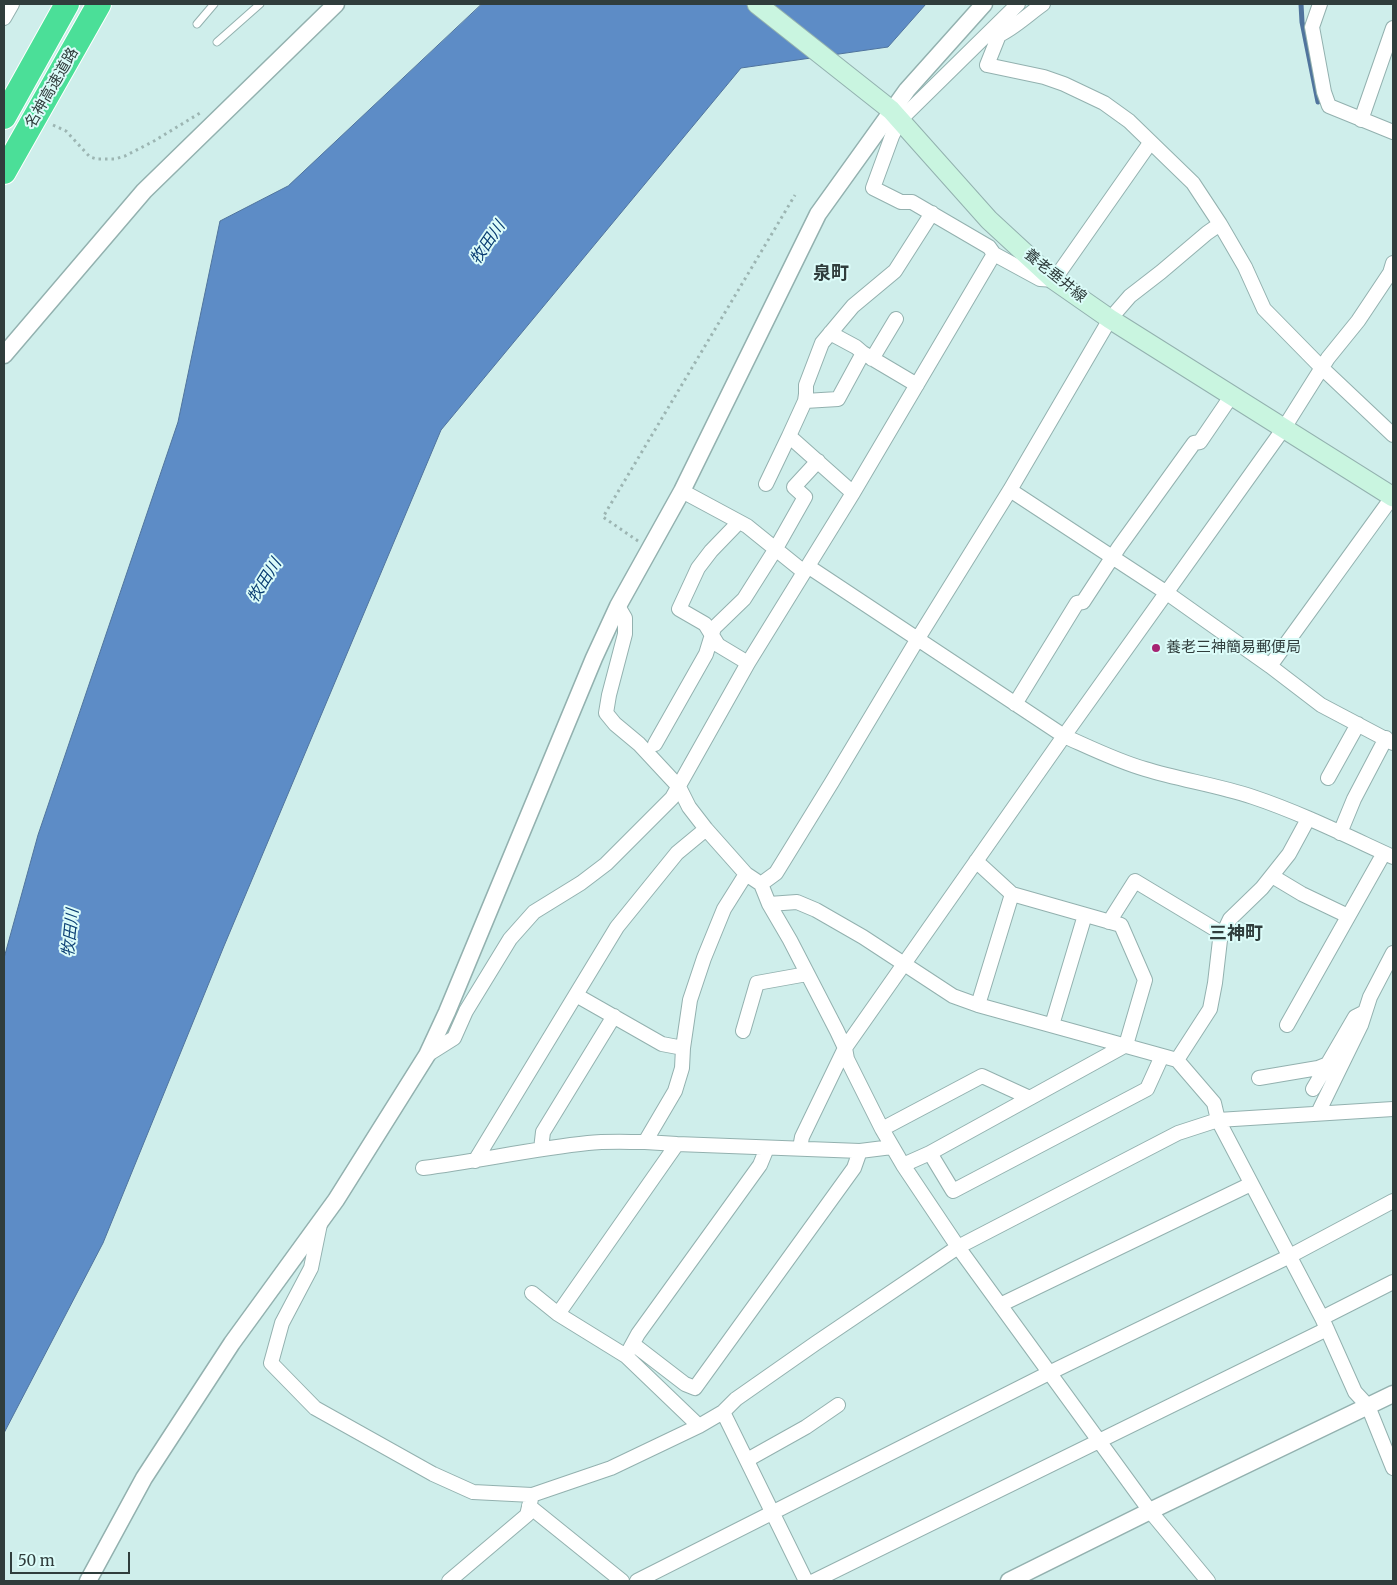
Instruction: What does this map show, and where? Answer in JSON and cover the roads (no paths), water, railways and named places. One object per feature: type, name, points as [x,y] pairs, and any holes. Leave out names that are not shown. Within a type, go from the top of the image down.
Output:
[{"type":"highway","name":"名神高速道路","points":[[4,117],[67,4]]},
{"type":"highway","name":"名神高速道路","points":[[4,172],[99,4]]},
{"type":"main road","name":"養老垂井線","points":[[757,4],[896,115],[989,220],[1054,280],[1110,319],[1393,497]]},
{"type":"street","points":[[5,352],[144,191],[336,4]]},
{"type":"street","points":[[984,4],[907,90],[896,115],[892,136],[873,188],[901,202],[912,202],[988,248],[994,254],[1040,278],[1054,280],[1150,143]]},
{"type":"street","points":[[88,1581],[144,1478],[232,1343],[336,1200],[426,1056],[447,1012],[594,658],[618,606],[682,491],[818,214],[896,115],[997,31],[1018,4]]},
{"type":"street","points":[[997,31],[1007,31],[1043,4]]},
{"type":"street","points":[[1320,4],[1312,27],[1324,92],[1329,106],[1393,132]]},
{"type":"street","points":[[1361,120],[1393,28]]},
{"type":"street","points":[[997,31],[987,65],[1044,77],[1064,84],[1104,103],[1129,122],[1193,183],[1245,267],[1264,309],[1322,368],[1393,435]]},
{"type":"street","points":[[766,484],[805,401],[806,385],[822,344],[862,298],[895,271],[932,213]]},
{"type":"street","points":[[761,884],[776,873],[1010,490],[1110,319],[1130,296],[1207,232],[1220,224]]},
{"type":"street","points":[[426,1056],[454,1038],[466,1011],[510,938],[534,912],[581,883],[606,864],[672,798],[748,663],[853,494],[994,254]]},
{"type":"street","points":[[800,1148],[802,1136],[845,1048],[1064,736],[1284,428],[1328,358],[1358,321],[1390,273],[1393,263]]},
{"type":"street","points":[[805,401],[838,399],[896,319]]},
{"type":"street","points":[[830,333],[917,385]]},
{"type":"street","points":[[1014,704],[1077,603],[1083,602],[1112,557],[1194,442],[1200,442],[1232,396]]},
{"type":"street","points":[[789,436],[853,494]]},
{"type":"street","points":[[655,744],[706,654],[714,628],[744,598],[805,498],[794,487],[818,461]]},
{"type":"street","points":[[1010,490],[1167,593],[1270,666],[1320,705],[1390,741],[1354,799],[1340,833]]},
{"type":"street","points":[[682,491],[747,526],[775,550],[1064,736],[1109,757],[1146,769],[1253,797],[1389,855],[1348,916],[1288,1025]]},
{"type":"street","points":[[1270,666],[1393,497]]},
{"type":"street","points":[[739,522],[710,551],[698,568],[679,609],[705,624],[718,646],[748,663]]},
{"type":"street","points":[[618,606],[625,618],[625,634],[606,713],[679,786],[689,807],[706,829],[746,874],[761,884],[769,904],[845,1048],[846,1059],[903,1165],[958,1247],[1049,1374],[1150,1511],[1208,1581]]},
{"type":"street","points":[[1328,778],[1358,724]]},
{"type":"street","points":[[1177,1060],[1210,1009],[1220,940],[1230,919],[1272,876],[1289,854],[1308,819]]},
{"type":"street","points":[[475,1161],[617,928],[677,853],[706,829]]},
{"type":"street","points":[[903,1165],[930,1153],[1126,1045],[1145,980],[1121,925],[1012,894],[976,861]]},
{"type":"street","points":[[646,1142],[675,1091],[682,1068],[690,1000],[704,958],[724,909],[746,874]]},
{"type":"street","points":[[1272,876],[1302,894],[1348,916]]},
{"type":"street","points":[[1109,922],[1135,881],[1223,934]]},
{"type":"street","points":[[978,1005],[1012,894]]},
{"type":"street","points":[[769,904],[796,902],[816,910],[863,937],[953,996],[978,1005],[1177,1060],[1214,1103],[1218,1120],[1324,1323],[1355,1392],[1368,1406],[1393,1465]]},
{"type":"street","points":[[1052,1024],[1085,915]]},
{"type":"street","points":[[1318,1113],[1361,1025],[1370,997],[1393,953]]},
{"type":"street","points":[[743,1031],[757,983],[807,974]]},
{"type":"street","points":[[576,995],[662,1044],[683,1048]]},
{"type":"street","points":[[1313,1089],[1355,1017],[1365,1012]]},
{"type":"street","points":[[541,1150],[543,1132],[614,1016]]},
{"type":"street","points":[[930,1153],[953,1191],[1147,1089],[1162,1056]]},
{"type":"street","points":[[1259,1078],[1318,1068],[1328,1064]]},
{"type":"street","points":[[882,1129],[982,1076],[1030,1098]]},
{"type":"street","points":[[320,1222],[311,1268],[282,1322],[271,1363],[315,1408],[433,1474],[473,1492],[530,1501],[610,1468],[699,1426],[723,1412],[736,1399],[958,1247],[1178,1133],[1218,1120],[1393,1109]]},
{"type":"street","points":[[423,1168],[589,1143],[646,1142],[860,1151],[892,1147]]},
{"type":"street","points":[[558,1314],[677,1144]]},
{"type":"street","points":[[630,1350],[638,1334],[760,1165],[767,1148]]},
{"type":"street","points":[[532,1293],[558,1314],[630,1350],[685,1384],[695,1388],[854,1168],[860,1151]]},
{"type":"street","points":[[1000,1305],[1252,1184]]},
{"type":"street","points":[[637,1581],[1049,1374],[1288,1257],[1393,1201]]},
{"type":"street","points":[[814,1581],[1098,1440],[1324,1323],[1393,1282]]},
{"type":"street","points":[[630,1350],[699,1426]]},
{"type":"street","points":[[1009,1581],[1393,1394]]},
{"type":"street","points":[[746,1460],[806,1427],[838,1406]]},
{"type":"street","points":[[723,1412],[806,1581]]},
{"type":"street","points":[[449,1581],[527,1515],[530,1501]]},
{"type":"street","points":[[530,1501],[622,1581]]},
{"type":"lane","points":[[197,24],[214,4]]},
{"type":"lane","points":[[217,42],[260,4]]},
{"type":"water","name":"牧田川","points":[[482,4],[926,4],[888,47],[741,68],[441,430],[224,946],[103,1243],[4,1433],[4,958],[38,835],[178,422],[220,221],[288,186]]},
{"type":"waterway","points":[[1301,4],[1302,22],[1318,102]]},
{"type":"place","name":"養老三神簡易郵便局","points":[[1156,648]]},
{"type":"district","name":"泉町","points":[[831,274]]},
{"type":"district","name":"三神町","points":[[1236,934]]}]
